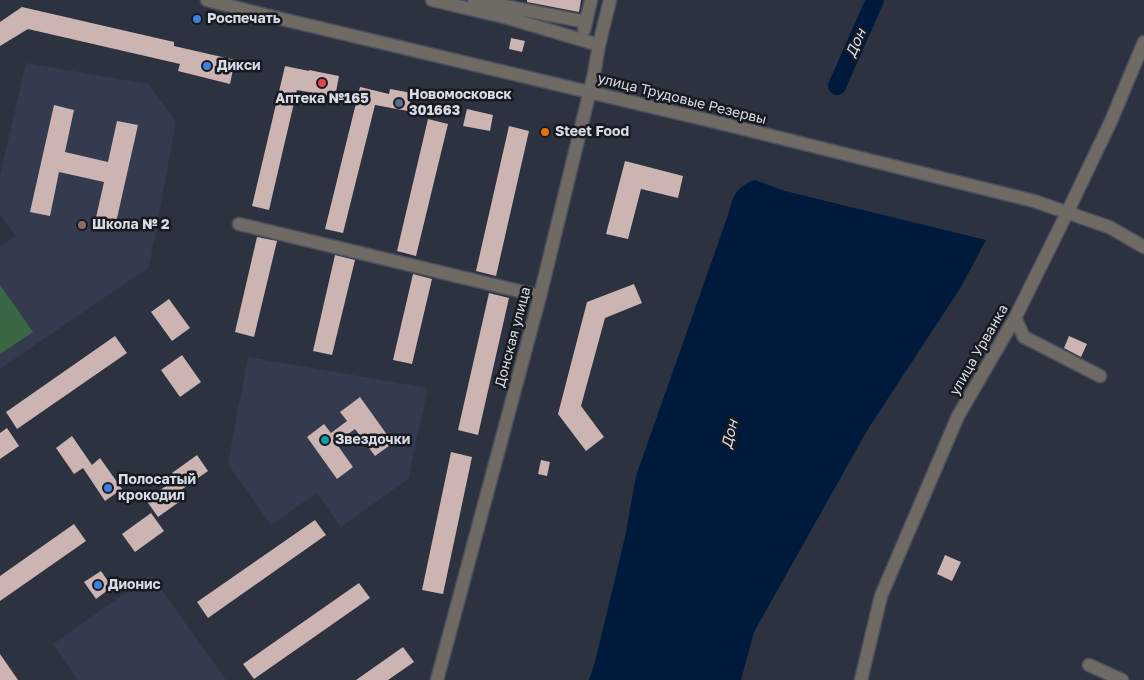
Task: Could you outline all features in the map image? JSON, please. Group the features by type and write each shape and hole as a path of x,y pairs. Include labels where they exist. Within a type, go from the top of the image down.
{"street":[{"name":"улица Трудовые Резервы","path":"207,0 728,125 1015,197 1109,227 1144,246"},
{"path":"432,0 508,18 599,45"},
{"path":"457,6 472,0 586,22"},
{"path":"581,39 591,0"},
{"name":"Донская улица","path":"437,680 540,296 590,92 610,0"},
{"name":"улица Урванка","path":"862,680 881,596 958,416 1015,318 1111,121 1144,42"},
{"path":"239,224 540,296"},
{"path":"1015,318 1024,337 1100,376"},
{"path":"1089,665 1122,680"}],"shaded area":[{"name":"Школа № 2","path":"26,63 148,84 176,122 149,267 0,369 0,247 16,236 0,214 0,176"},
{"path":"248,357 428,388 408,479 341,527 317,493 271,525 228,464"},
{"path":"151,575 226,680 78,680 53,644"}],"green space":[{"path":"0,285 33,332 0,354"}],"water":[{"path":"755,180 785,191 986,240 961,287 868,429 754,632 741,680 589,680 625,537 636,476 733,198 739,189"}],"building":[{"path":"527,0 581,0 579,12 527,2"},
{"path":"22,7 174,42 174,46 235,60 230,84 178,71 180,64 28,29 0,46 0,22"},
{"path":"511,38 525,41 522,52 509,49"},
{"path":"285,66 339,76 335,97 297,90 269,210 252,206"},
{"path":"360,87 389,94 390,89 412,93 408,111 375,105 343,233 325,229"},
{"path":"54,105 74,110 65,152 108,162 117,121 138,125 115,227 95,222 104,182 59,172 50,216 30,212"},
{"path":"467,109 493,115 490,131 463,126"},
{"path":"428,119 448,124 416,256 397,251"},
{"path":"509,126 529,131 496,276 476,271"},
{"path":"625,161 683,176 678,198 641,189 628,239 606,234"},
{"path":"257,237 277,241 254,337 235,332"},
{"path":"335,255 355,260 332,355 313,351"},
{"path":"413,274 432,279 412,364 393,360"},
{"path":"634,284 642,303 605,318 581,406 604,437 586,451 558,414 587,302"},
{"path":"489,293 509,298 478,435 458,430"},
{"path":"169,299 190,328 172,341 151,312"},
{"path":"115,336 127,353 17,429 6,412"},
{"path":"1069,336 1087,344 1081,357 1064,348"},
{"path":"182,355 201,382 180,397 161,370"},
{"name":"Звездочки","path":"360,397 393,443 375,456 355,429 336,443 353,467 337,479 307,437 324,424 331,433 347,421 340,412"},
{"path":"7,428 19,446 0,459 0,433"},
{"path":"72,436 92,465 100,458 122,489 105,501 83,468 74,474 56,448"},
{"path":"451,452 472,457 443,594 422,590"},
{"path":"197,455 208,471 181,490 186,497 158,517 146,500 176,479 172,473"},
{"path":"541,460 550,462 547,476 538,474"},
{"path":"151,513 164,531 135,552 122,534"},
{"path":"315,520 326,535 208,618 197,602"},
{"path":"74,524 86,541 0,601 0,576"},
{"path":"945,555 961,562 952,581 937,574"},
{"name":"Дионис","path":"101,571 112,587 96,599 84,582"},
{"path":"359,583 370,598 254,679 243,664"},
{"path":"403,647 414,662 388,680 356,680"},
{"path":"0,654 18,680 0,680"}],"waterway":[{"name":"Дон","path":"837,86 875,0"}],"place":[{"name":"Роспечать","path":"197,19"},
{"name":"Дикси","path":"207,66"},
{"name":"Аптека №165","path":"322,83"},
{"name":"Новомосковск 301663","path":"399,103"},
{"name":"Steet Food","path":"545,132"},
{"name":"Школа № 2","path":"82,225"},
{"name":"Звездочки","path":"325,440"},
{"name":"Полосатый крокодил","path":"108,488"},
{"name":"Дионис","path":"98,585"}]}
